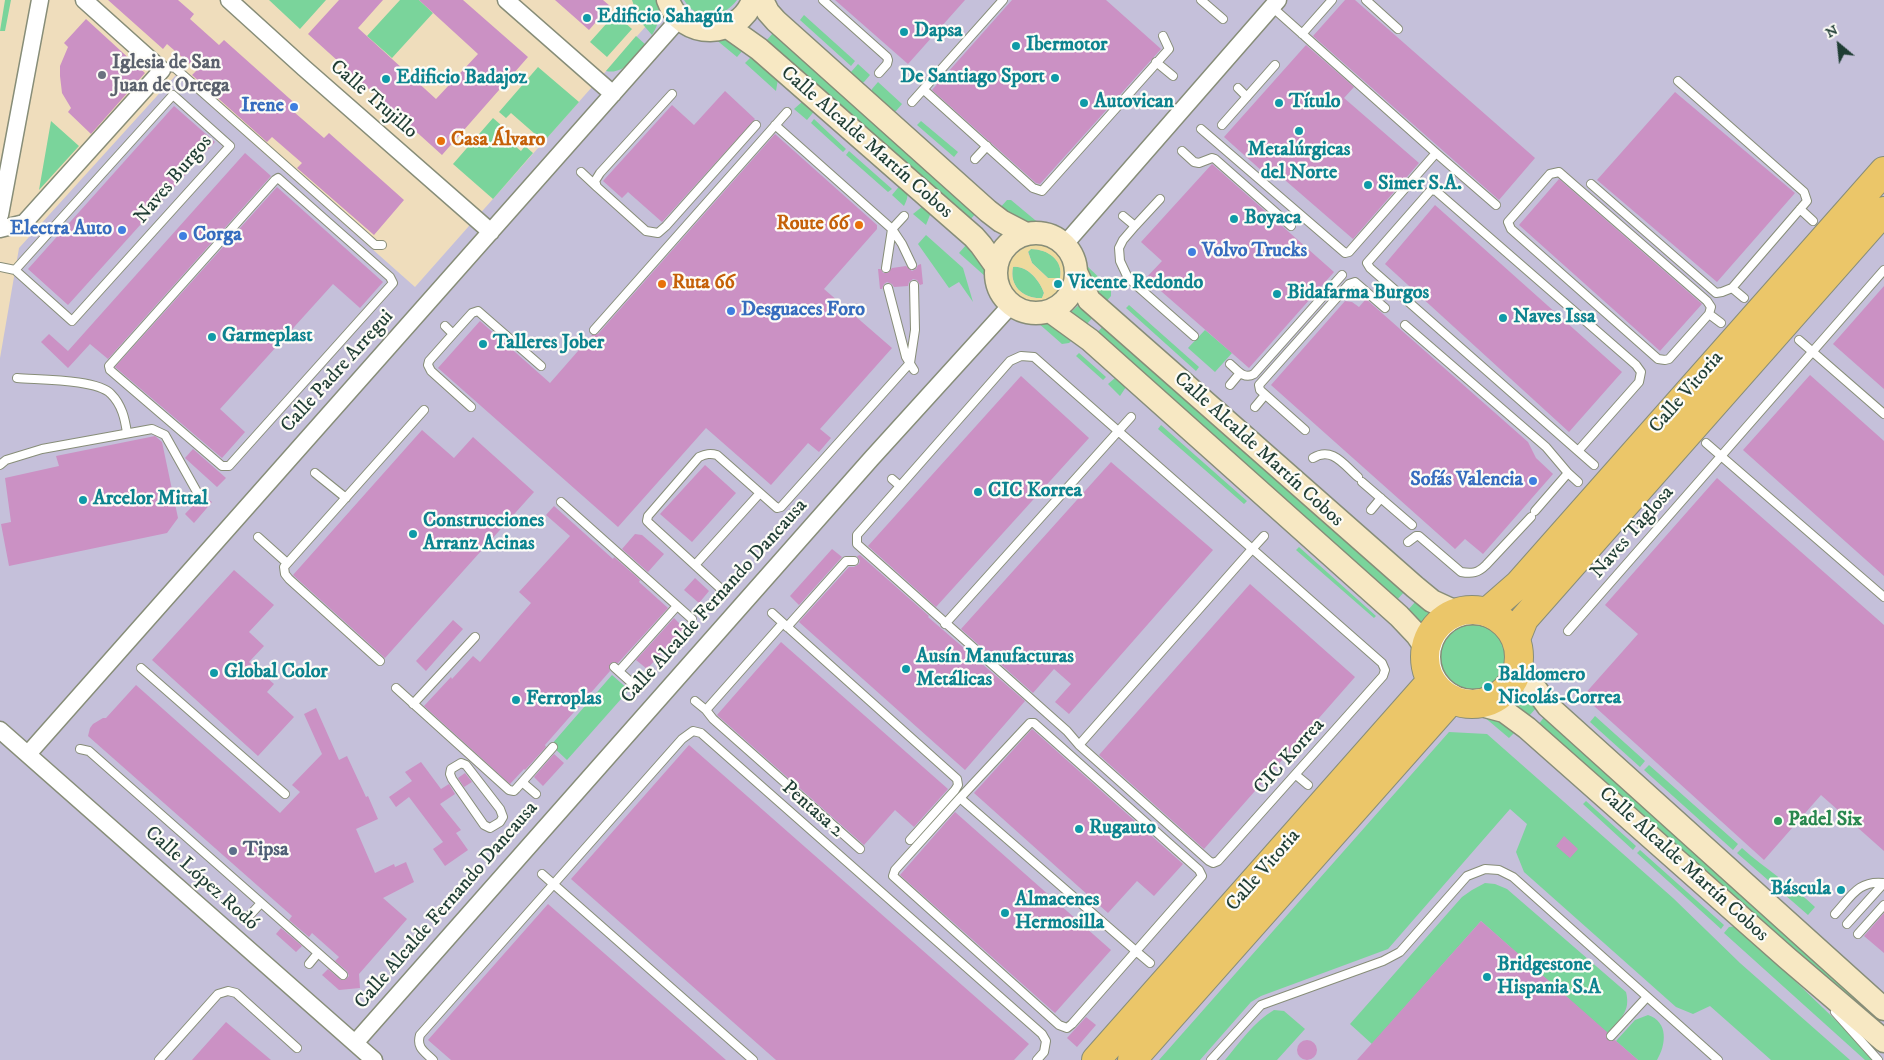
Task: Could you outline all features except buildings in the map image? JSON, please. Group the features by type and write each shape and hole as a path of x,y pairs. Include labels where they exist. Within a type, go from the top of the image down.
{"highway":[{"name":"Calle Vitoria","path":"1487,612 1519,584 1884,171"},
{"name":"Calle Vitoria","path":"1132,1060 1463,701 1494,698 1510,684 1524,618 1884,211"},
{"path":"1463,701 1440,691 1431,680 1427,670 1425,660 1430,648 1431,633 1442,620 1456,612 1475,610 1487,612 1504,622 1517,652"},
{"name":"Calle Vitoria","path":"1096,1060 1431,680"}],"main road":[{"path":"674,9 693,27 701,30 719,30 741,19 748,11 753,0"},
{"name":"Calle Alcalde Martín Cobos","path":"762,0 768,12 776,21 954,182 1001,221 1026,234"},
{"name":"Calle Alcalde Martín Cobos","path":"728,27 755,46 968,232 981,245 996,266"},
{"path":"1037,233 1048,235 1065,244 1071,254 1076,272 1070,295 1061,304 1050,311 1030,313 1011,305 1003,297 995,277 996,266 999,255 1015,238 1037,233"},
{"name":"Calle Alcalde Martín Cobos","path":"1076,272 1089,300 1423,595 1441,606 1456,612"},
{"name":"Calle Alcalde Martín Cobos","path":"1050,311 1090,340 1394,612 1430,648"},
{"name":"Calle Alcalde Martín Cobos","path":"1517,652 1538,695 1554,712 1884,1009"},
{"name":"Calle Alcalde Martín Cobos","path":"1463,701 1504,711 1528,728 1884,1041"}],"street":[{"path":"0,216 40,0"},
{"path":"0,229 24,223 162,70 84,0"},
{"name":"Calle Trujillo","path":"229,0 491,232"},
{"path":"506,0 613,94"},
{"path":"1065,244 1275,4"},
{"name":"Calle Padre Arregui","path":"28,754 613,94 674,9"},
{"name":"Calle Alcalde Fernando Dancausa","path":"355,1042 870,459 1011,305"},
{"path":"1473,617 1486,620 1502,630 1510,642 1512,655 1510,668 1504,681 1494,690 1473,696 1460,693 1447,686 1438,676 1430,648 1443,631 1454,622 1473,617"},
{"name":"Calle López Rodó","path":"0,730 374,1060"}],"lane":[{"path":"823,0 887,57 887,64 879,74"},
{"path":"912,102 1003,0"},
{"path":"1201,0 1223,19"},
{"path":"1302,34 1332,0"},
{"path":"1366,0 1398,28"},
{"path":"1275,4 1302,34 1496,205"},
{"path":"924,90 1033,188 1042,191 1168,49 1163,36"},
{"path":"1156,62 1173,76"},
{"path":"1222,125 1275,65"},
{"path":"162,70 176,68 375,245 382,245"},
{"path":"1591,184 1716,293 1732,288 1800,210 1807,201 1804,192 1678,81"},
{"path":"1238,88 1247,97"},
{"path":"597,187 595,182 600,173 672,94"},
{"name":"Naves Burgos","path":"173,95 230,146 72,320 15,270 173,95"},
{"path":"594,330 787,112"},
{"path":"581,172 646,231 658,233 756,125"},
{"path":"775,125 892,229 912,265"},
{"path":"1201,129 1345,253 1349,252 1436,153"},
{"path":"976,159 987,146"},
{"path":"1182,151 1194,162 1198,163 1212,158 1215,159 1291,226"},
{"path":"1559,172 1706,301 1711,307 1709,314 1669,358 1665,360 1658,358 1511,229 1508,222 1550,174 1559,172"},
{"path":"278,178 390,277 393,283 229,466 218,464 110,370 108,366 278,178"},
{"path":"1578,451 1639,382 1641,372 1636,365 1436,191 1431,190 1367,263 1378,275 1578,451 1594,465"},
{"path":"1160,199 1123,240 1119,248 1120,260 1128,278 1194,336"},
{"path":"1800,210 1813,221"},
{"path":"886,268 892,229 904,216"},
{"path":"1123,216 1135,226"},
{"path":"0,267 15,270"},
{"name":"Naves Taglosa","path":"1568,631 1884,270"},
{"path":"1230,364 1245,377 1254,374 1342,275"},
{"path":"1305,430 1265,395 1260,390 1259,385 1350,284 1355,282 1385,308"},
{"path":"720,588 647,520 648,516 699,458 705,454 717,455 777,508 784,505 912,366 915,330 914,285"},
{"path":"888,288 906,357 912,366"},
{"path":"1732,288 1744,298"},
{"path":"471,407 431,372 428,364 472,313 478,311 541,366"},
{"path":"1709,314 1721,323"},
{"path":"1405,325 1546,447 1578,482"},
{"path":"445,326 453,334"},
{"path":"1799,340 1884,414"},
{"name":"CIC Korrea","path":"1022,356 1034,357 1118,431 1382,663 1385,670 1383,676 1296,775 1218,861 1213,863 1079,745 1067,731 857,544 857,535 1010,361 1022,356"},
{"path":"1230,385 1240,373"},
{"path":"17,378 88,384 101,388 111,394 119,406 124,417 127,433"},
{"path":"1255,407 1265,395"},
{"path":"380,661 289,579 285,574 284,567 424,410"},
{"path":"945,624 1131,417"},
{"path":"0,465 6,460 42,449 152,428 165,435 197,492"},
{"path":"1706,443 1884,598"},
{"path":"1313,458 1326,453 1334,457 1412,525"},
{"path":"315,473 346,498"},
{"path":"1408,542 1416,536 1420,536 1461,572 1469,574 1479,571 1533,514 1568,473"},
{"path":"892,479 900,486"},
{"path":"695,564 760,494"},
{"path":"1371,510 1380,498"},
{"path":"561,502 692,619"},
{"path":"1079,745 1264,536"},
{"path":"258,537 287,563"},
{"path":"706,710 846,561 850,559 854,561"},
{"path":"634,684 617,669 677,606"},
{"path":"772,613 957,779 958,785 955,790 910,840"},
{"path":"413,704 475,637"},
{"path":"141,668 285,794"},
{"path":"396,688 506,788 514,791 554,748"},
{"path":"695,701 860,849"},
{"path":"1034,723 1199,870 1202,876 1137,952 1067,1028 1059,1025 893,876 895,870 1025,726 1034,723"},
{"name":"Pentasa 2","path":"434,1060 420,1048 418,1042 420,1035 682,739 693,731 701,733 1042,1034 1046,1041 1044,1052 1037,1060"},
{"path":"80,749 89,751 344,975"},
{"path":"461,763 466,765 500,809 503,814 504,824 490,828 484,825 452,779 450,769 461,763"},
{"path":"1296,775 1308,785"},
{"path":"522,782 536,794"},
{"path":"960,798 1150,963"},
{"path":"1211,1060 1261,1005 1382,961 1400,952 1467,876 1485,869 1499,870 1513,877 1718,1060"},
{"path":"542,874 754,1060"},
{"path":"1835,914 1860,887 1871,882 1884,883"},
{"path":"1847,924 1884,883"},
{"path":"251,914 261,903"},
{"path":"1858,934 1884,905"},
{"path":"309,964 318,953"},
{"path":"1815,981 1826,1003 1878,1060"},
{"path":"160,1060 218,994 228,991 236,993 297,1048"},
{"path":"1611,1036 1647,997"}],"shaded area":[{"path":"669,0 1884,0 1884,1060 0,1060 0,358 19,248 176,75 415,287"}],"green space":[{"path":"5,0 11,0 5,31 0,31"},
{"path":"269,0 326,0 300,29"},
{"path":"400,0 419,0 433,13 392,58 367,36"},
{"path":"632,0 658,0 659,18 652,35 639,20"},
{"path":"684,0 737,0 725,11 718,14 703,15 689,7"},
{"path":"615,14 632,29 607,57 590,42"},
{"path":"804,15 855,61 851,66 800,20"},
{"path":"774,32 977,212 969,221 765,42"},
{"path":"636,36 646,45 624,68 612,72 606,71"},
{"path":"714,38 726,38 744,49 737,57"},
{"path":"752,56 778,79 776,91 745,63"},
{"path":"858,64 870,75 864,82 858,85 850,77 851,72"},
{"path":"538,67 579,102 539,147 531,139 535,134 511,113 506,118 499,112"},
{"path":"878,82 902,104 896,111 889,113 870,96 872,89"},
{"path":"803,101 816,109 807,120 794,109"},
{"path":"493,118 501,125 496,130 521,151 525,146 533,153 493,199 453,164"},
{"path":"814,119 846,149 843,152 811,123"},
{"path":"51,121 79,146 39,190"},
{"path":"921,121 958,152 954,157 917,125"},
{"path":"849,151 892,189 888,192 846,155"},
{"path":"902,183 908,194 904,206 892,195"},
{"path":"1007,200 1011,200 1041,225 1024,222 999,209"},
{"path":"923,206 929,210 930,215 926,225 913,214"},
{"path":"926,235 963,268 973,302 959,282 949,288 918,244"},
{"path":"967,244 984,265 986,277 959,253"},
{"path":"1031,249 1049,253 1057,261 1060,266 1060,278 1048,278 1032,263 1028,251"},
{"path":"1086,265 1111,289 1111,296 1105,303 1092,286"},
{"path":"1013,267 1028,271 1036,279 1044,293 1042,298 1023,294 1019,290 1013,280"},
{"path":"1081,303 1094,316 1086,325 1070,313"},
{"path":"1129,305 1199,367 1196,371 1126,308"},
{"path":"1037,322 1049,324 1075,337 1069,343 1062,344"},
{"path":"1104,325 1405,591 1396,601 1096,334"},
{"path":"1205,330 1232,353 1215,372 1188,348"},
{"path":"1079,353 1106,377 1103,380 1076,356"},
{"path":"1120,377 1126,387 1120,396 1108,384 1115,378"},
{"path":"1161,425 1247,501 1244,504 1158,429"},
{"path":"1299,547 1376,616 1374,618 1296,550"},
{"path":"1416,601 1431,612 1421,624 1407,611"},
{"path":"1473,620 1493,626 1503,636 1509,656 1503,676 1493,686 1473,692 1453,686 1443,676 1437,656 1443,636 1453,626"},
{"path":"612,675 629,690 567,760 551,745"},
{"path":"1523,688 1537,707 1529,716 1509,703 1518,697"},
{"path":"1483,716 1491,716 1517,730 1509,738"},
{"path":"1545,716 1875,1011 1870,1016 1538,725"},
{"path":"1595,716 1645,761 1640,767 1590,722"},
{"path":"1449,732 1487,734 1673,898 1740,963 1850,1060 1771,1060 1710,1006 1693,1014 1676,1007 1524,872 1516,852 1527,824 1510,809 1388,949 1261,996 1251,1002 1200,1060 1159,1060"},
{"path":"1649,765 1738,844 1733,850 1644,770"},
{"path":"1586,801 1636,846 1633,850 1583,804"},
{"path":"1742,848 1815,907 1808,915 1737,853"},
{"path":"1640,850 1724,925 1721,929 1637,853"},
{"path":"1485,883 1495,884 1507,889 1626,992 1627,1005 1623,1015 1607,1033 1481,921 1372,1044 1350,1024 1462,897"},
{"path":"1738,926 1850,1034 1872,1060 1865,1060 1724,933 1729,927"},
{"path":"1274,1010 1284,1011 1305,1029 1277,1060 1225,1060 1254,1026"},
{"path":"1648,1015 1660,1023 1664,1034 1664,1041 1657,1060 1638,1060 1616,1041 1635,1020"}],"sand":[{"path":"1033,244 1049,247 1059,255 1065,265 1066,276 1063,288 1056,297 1045,303 1031,303 1022,299 1012,290 1007,280 1008,266 1011,260 1020,250","holes":["1031,249 1043,251 1053,257 1059,266 1060,278 1048,278 1032,263 1028,252","1013,267 1028,271 1036,279 1044,293 1042,298 1023,294 1019,290 1013,280"]}],"place":[{"name":"Edificio Sahagún","path":"587,18"},
{"name":"Dapsa","path":"904,32"},
{"name":"Ibermotor","path":"1016,46"},
{"name":"Iglesia de San Juan de Ortega","path":"102,75"},
{"name":"De Santiago Sport","path":"1055,78"},
{"name":"Edificio Badajoz","path":"386,79"},
{"name":"Autovican","path":"1084,103"},
{"name":"Título","path":"1279,103"},
{"name":"Irene","path":"294,107"},
{"name":"Metalúrgicas del Norte","path":"1299,131"},
{"name":"Casa Álvaro","path":"441,141"},
{"name":"Simer S.A.","path":"1368,185"},
{"name":"Boyaca","path":"1234,219"},
{"name":"Route 66","path":"859,225"},
{"name":"Electra Auto","path":"122,230"},
{"name":"Corga","path":"183,236"},
{"name":"Volvo Trucks","path":"1192,252"},
{"name":"Ruta 66","path":"662,284"},
{"name":"Vicente Redondo","path":"1058,284"},
{"name":"Bidafarma Burgos","path":"1277,294"},
{"name":"Desguaces Foro","path":"731,311"},
{"name":"Naves Issa","path":"1503,318"},
{"name":"Garmeplast","path":"212,337"},
{"name":"Talleres Jober","path":"483,344"},
{"name":"Sofás Valencia","path":"1533,481"},
{"name":"CIC Korrea","path":"978,492"},
{"name":"Arcelor Mittal","path":"83,500"},
{"name":"Construcciones Arranz Acinas","path":"413,534"},
{"name":"Ausín Manufacturas Metálicas","path":"906,669"},
{"name":"Global Color","path":"214,673"},
{"name":"Baldomero Nicolás-Correa","path":"1488,687"},
{"name":"Ferroplas","path":"516,700"},
{"name":"Padel Six","path":"1778,821"},
{"name":"Rugauto","path":"1079,829"},
{"name":"Tipsa","path":"233,851"},
{"name":"Báscula","path":"1841,890"},
{"name":"Almacenes Hermosilla","path":"1005,913"},
{"name":"Bridgestone Hispania S.A","path":"1487,977"}]}
